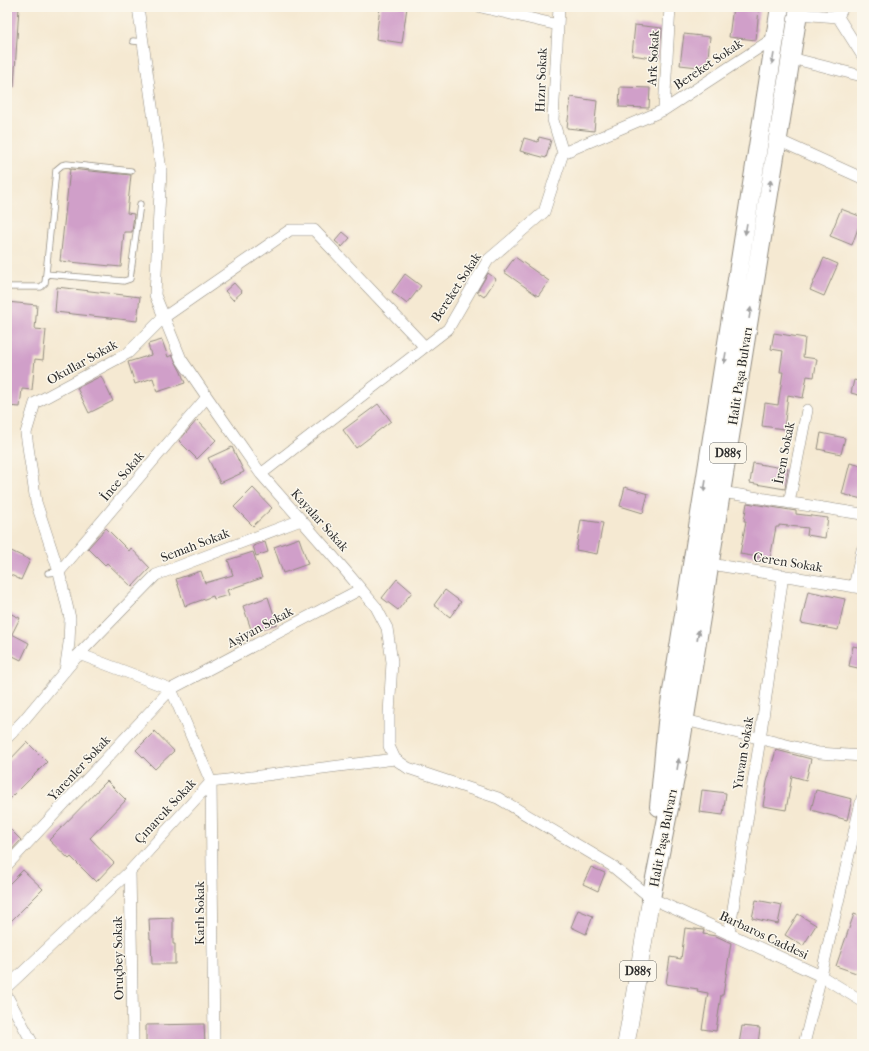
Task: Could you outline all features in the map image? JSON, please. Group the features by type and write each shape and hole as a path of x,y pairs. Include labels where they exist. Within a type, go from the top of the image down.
{"highway":[{"name":"Halit Paşa Bulvarı","path":"651,898 667,723 777,36 780,7"},
{"name":"Halit Paşa Bulvarı","path":"651,898 676,774 685,720 798,10"}],"main road":[{"name":"D885","path":"626,1044 651,898"}],"street":[{"path":"138,7 138,41 161,170 155,295 163,318"},
{"path":"481,7 558,25"},
{"name":"Hızır Sokak","path":"559,7 553,120 563,153"},
{"name":"Ark Sokak","path":"664,110 670,7"},
{"path":"798,10 840,12 862,55"},
{"name":"Bereket Sokak","path":"261,474 448,329 488,260 544,212 563,153 664,110 777,36"},
{"path":"791,58 862,76"},
{"path":"778,140 862,178"},
{"name":"Okullar Sokak","path":"65,672 69,643 70,618 53,573 36,502 26,433 35,403 83,373 128,353 163,318 290,230 314,230 425,347"},
{"name":"Kayalar Sokak","path":"163,318 180,359 261,474 376,607 387,628 392,662 389,746 395,759"},
{"name":"İnce Sokak","path":"53,573 207,397"},
{"name":"İrem Sokak","path":"789,503 807,410"},
{"path":"721,492 862,514"},
{"name":"Semah Sokak","path":"9,733 65,672 79,654 156,575 301,520"},
{"path":"858,588 862,550"},
{"name":"Ceren Sokak","path":"710,564 858,588"},
{"name":"Yuvam Sokak","path":"729,934 760,739 783,575"},
{"name":"Aşiyan Sokak","path":"171,689 361,589"},
{"path":"79,654 171,689 212,782"},
{"name":"Yarenler Sokak","path":"7,866 171,689"},
{"path":"685,720 819,753 862,756"},
{"name":"Barbaros Caddesi","path":"395,759 408,768 498,798 610,865 651,898 821,976 862,1001"},
{"name":"Çınarcık Sokak","path":"7,987 130,870 212,782 395,759"},
{"name":"Karlı Sokak","path":"212,782 214,1044"},
{"path":"804,1044 862,798"},
{"name":"Oruçbey Sokak","path":"130,870 133,1044"},
{"path":"7,996 33,1044"}],"lane":[{"path":"7,286 41,287 45,283 56,170 62,165 67,164 131,171"},
{"path":"46,274 124,281 130,279 140,204"}],"building":[{"path":"7,7 19,7 14,87 7,87"},
{"path":"380,7 407,7 402,43 376,39"},
{"path":"733,7 759,9 756,40 729,37"},
{"path":"635,25 662,28 658,59 632,55"},
{"path":"684,34 710,37 707,68 680,65"},
{"path":"620,87 650,88 649,108 619,107"},
{"path":"571,97 597,101 594,131 567,128"},
{"path":"539,137 551,140 546,158 520,151 524,138 538,142"},
{"path":"70,169 131,175 127,213 134,214 132,232 124,232 121,267 60,261"},
{"path":"841,209 862,217 852,245 830,236"},
{"path":"343,232 350,238 342,247 335,241"},
{"path":"515,257 549,281 538,296 504,272"},
{"path":"824,258 838,264 824,296 810,290"},
{"path":"488,273 496,279 484,297 477,292"},
{"path":"405,274 421,286 407,304 392,292"},
{"path":"234,283 242,292 233,300 225,291"},
{"path":"57,287 140,297 137,321 55,312"},
{"path":"7,302 37,305 35,329 46,330 43,360 35,359 32,390 22,389 20,407 7,406"},
{"path":"774,333 805,338 803,357 817,359 814,377 807,376 803,398 788,395 784,429 762,426 765,403 778,405 783,372 780,372 783,351 771,349"},
{"path":"162,340 168,357 172,355 185,383 157,392 153,378 135,384 128,362 151,355 148,344"},
{"path":"101,376 113,401 89,413 77,388"},
{"path":"854,380 862,382 862,396 851,393"},
{"path":"378,404 391,421 356,448 343,430"},
{"path":"197,420 216,440 197,459 179,441"},
{"path":"821,433 845,438 841,454 818,449"},
{"path":"232,447 244,472 220,483 208,458"},
{"path":"753,463 788,469 785,489 750,483"},
{"path":"850,463 862,466 862,499 842,494"},
{"path":"625,487 648,494 643,513 620,506"},
{"path":"253,488 272,508 253,526 234,507"},
{"path":"747,503 796,511 796,514 828,518 825,538 807,535 808,528 779,525 779,527 776,527 770,559 740,554 746,521 744,521"},
{"path":"581,520 603,523 597,554 576,550"},
{"path":"106,528 129,551 131,548 150,568 132,587 107,563 105,565 88,548"},
{"path":"299,538 308,564 283,573 274,547"},
{"path":"265,542 268,552 256,556 253,546"},
{"path":"7,549 30,560 21,580 7,573"},
{"path":"253,552 262,578 227,590 229,595 214,599 213,596 185,606 176,579 201,571 205,583 233,575 228,560"},
{"path":"397,579 412,592 398,610 382,598"},
{"path":"445,590 461,602 450,617 434,605"},
{"path":"808,591 845,599 838,630 801,623"},
{"path":"268,597 277,624 252,632 243,606"},
{"path":"7,612 20,618 12,634 29,643 21,660 7,653"},
{"path":"853,646 862,648 862,669 849,666"},
{"path":"155,731 174,751 155,769 136,750"},
{"path":"27,742 47,762 7,802 7,763"},
{"path":"776,750 811,759 806,780 792,776 786,810 763,806 767,782"},
{"path":"107,781 126,800 90,838 114,863 96,882 71,857 69,859 49,840"},
{"path":"702,790 726,793 723,815 699,812"},
{"path":"816,790 852,799 847,820 811,810"},
{"path":"7,826 21,840 7,855"},
{"path":"591,867 605,873 598,891 583,884"},
{"path":"23,870 43,889 7,925 7,886"},
{"path":"756,900 782,905 778,924 752,918"},
{"path":"578,910 593,916 586,934 571,927"},
{"path":"798,914 816,925 803,946 785,935"},
{"path":"854,914 862,917 862,975 836,966"},
{"path":"173,918 175,964 152,964 149,919"},
{"path":"685,928 704,930 703,934 716,936 731,943 716,1031 702,1029 708,993 697,991 698,989 666,984 670,957 681,959"},
{"path":"204,1024 205,1044 146,1044 146,1025"},
{"path":"742,1026 760,1028 758,1044 739,1044"}]}
